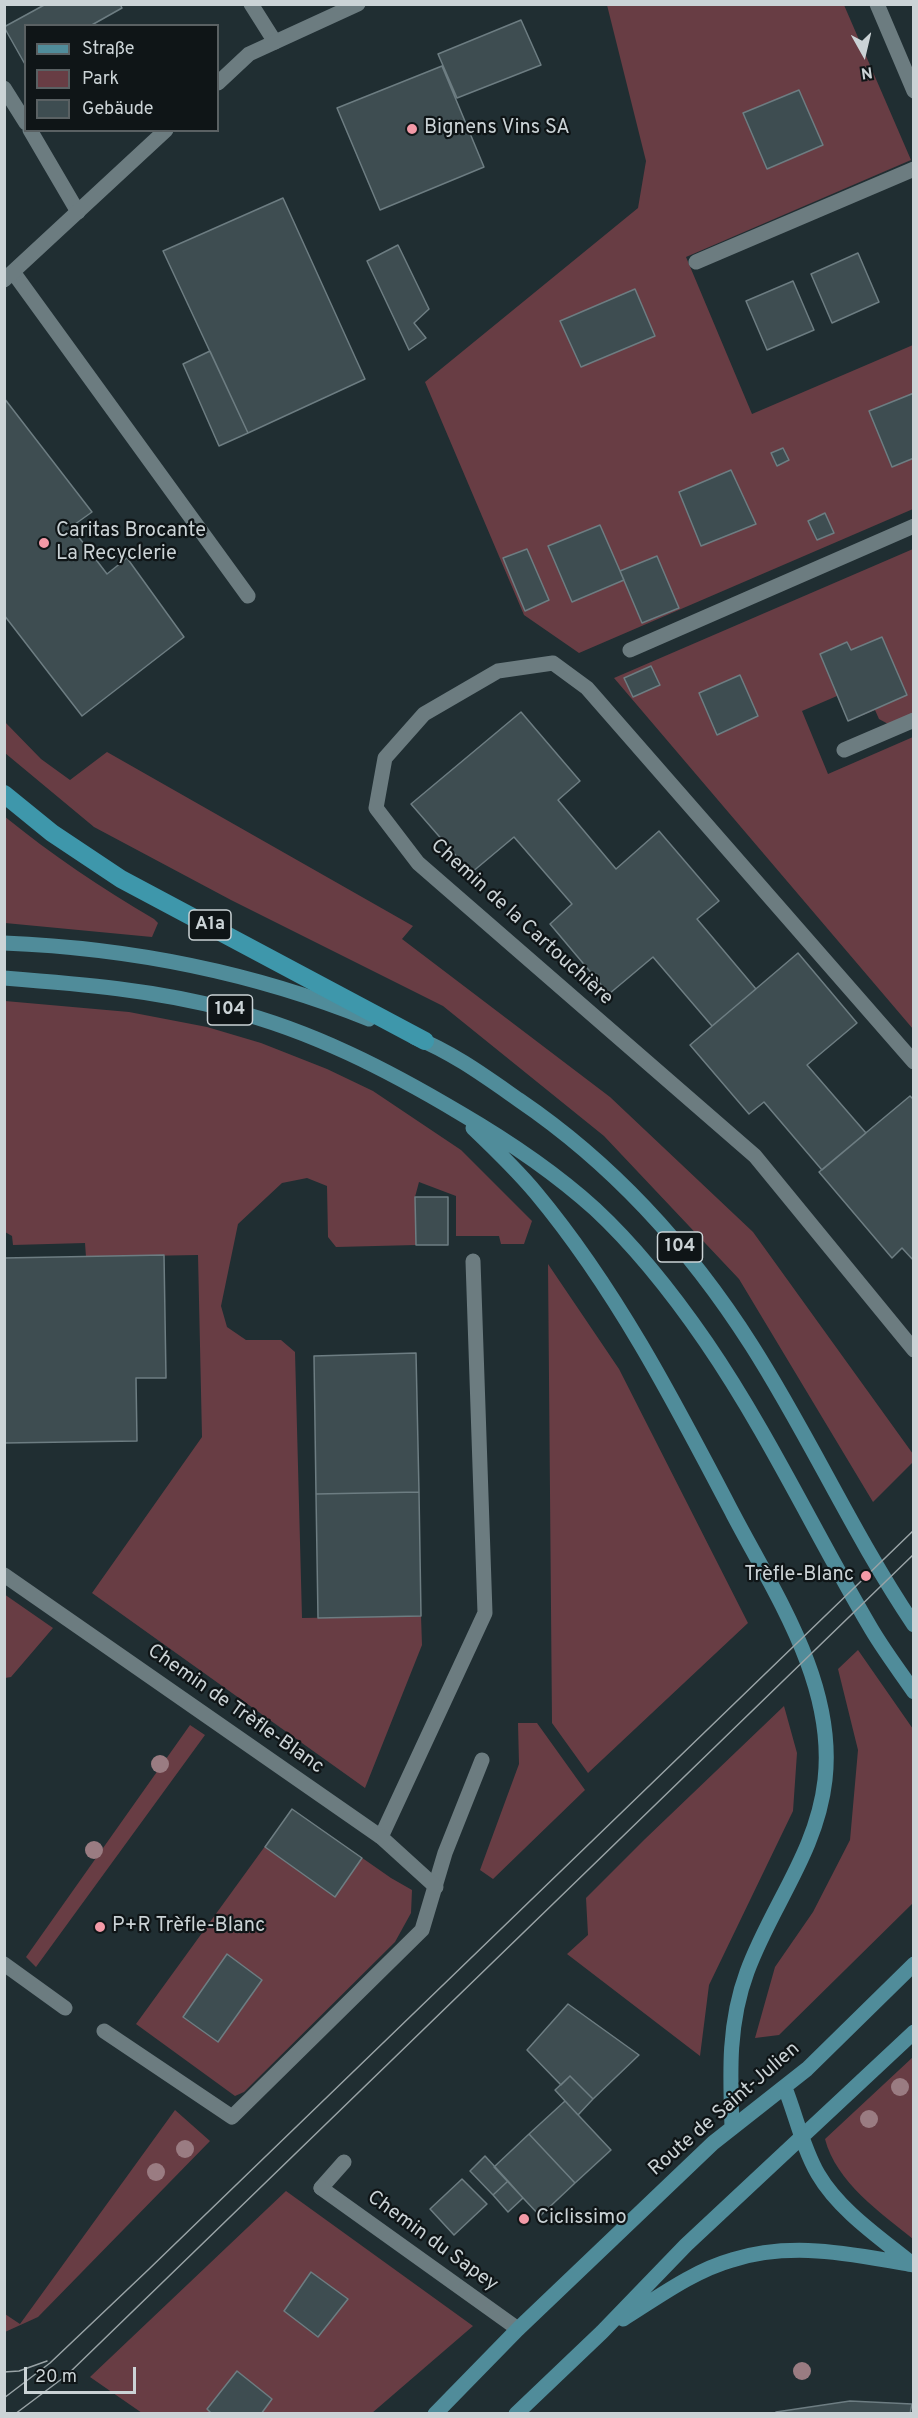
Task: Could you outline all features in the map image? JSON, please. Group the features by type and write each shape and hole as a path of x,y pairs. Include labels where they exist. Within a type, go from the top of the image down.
{"highway":[{"name":"A1a","path":"4,794 52,833 121,879 425,1041"}],"main road":[{"name":"104","path":"4,943 98,949 193,965 233,974 332,1004 425,1041 486,1077 562,1132 629,1192 688,1257 753,1347 914,1625"},
{"name":"104","path":"4,978 130,989 231,1010 304,1034 402,1078 492,1132 565,1183 597,1210 645,1260 695,1327 733,1384 871,1628 914,1692"},
{"path":"438,1100 471,1126 535,1192 581,1253 615,1305 646,1354 793,1629 814,1684 826,1747 826,1778 821,1808 796,1874 760,1941 738,1998 729,2057 732,2127"},
{"name":"Route de Saint-Julien","path":"435,2414 518,2329 732,2127 785,2088 914,1964"},
{"path":"516,2414 602,2332 686,2244 914,2032"},
{"path":"785,2088 817,2172 828,2188 866,2227 913,2265"},
{"path":"602,2332 684,2282 731,2260 794,2250 848,2252 913,2265"}],"street":[{"path":"251,4 275,42"},
{"path":"219,82 249,54 275,42 330,10 358,4"},
{"path":"877,4 914,91"},
{"path":"4,88 24,120"},
{"path":"31,132 78,212"},
{"path":"164,132 9,276 248,596"},
{"path":"696,262 914,169"},
{"path":"630,650 914,526"},
{"name":"Chemin de la Cartouchière","path":"914,1062 587,688 553,663 498,671 424,714 385,758 376,808 418,862 755,1156 914,1350"},
{"path":"844,750 914,720"},
{"path":"381,1838 485,1613 474,1262"},
{"name":"Chemin de Trèfle-Blanc","path":"4,1575 381,1838 436,1887"},
{"path":"104,2031 232,2117 422,1930 445,1853 482,1760"},
{"path":"4,1964 65,2008"},
{"name":"Chemin du Sapey","path":"344,2162 321,2188 518,2329"}],"green space":[{"path":"607,5 844,5 911,160 686,257 752,414 913,345 913,509 579,653 524,615 425,382 638,208 646,161"},
{"path":"913,549 913,714 890,725 879,719 875,710 848,721 837,696 802,711 828,774 913,737 913,1029 614,678"},
{"path":"4,721 41,759 70,780 107,752 413,926 402,939 610,1097 753,1232 913,1454 913,1462 873,1502 739,1279 604,1136 443,1006 231,900 94,827 5,753"},
{"path":"4,816 77,870 154,919 158,923 152,937 5,923"},
{"path":"5,1001 129,1012 207,1027 261,1043 327,1069 373,1091 461,1150 532,1221 524,1244 501,1244 499,1236 456,1236 456,1196 419,1182 415,1197 416,1245 336,1247 328,1237 327,1186 307,1178 282,1183 238,1224 221,1306 227,1327 246,1340 281,1340 295,1352 302,1618 421,1616 422,1645 365,1788 92,1593 202,1437 198,1255 86,1257 85,1243 13,1245 12,1236 5,1232"},
{"path":"548,1264 619,1369 748,1623 588,1773 552,1723"},
{"path":"4,1594 53,1628 11,1677 5,1678"},
{"path":"858,1650 913,1729 913,1903 779,2035 755,2038 775,1967 813,1912 850,1840 858,1750 838,1669"},
{"path":"784,1706 797,1753 793,1811 709,1985 700,2056 567,1954 588,1935 586,1898"},
{"path":"518,1723 537,1723 585,1790 493,1879 480,1870 519,1764"},
{"path":"190,1725 205,1735 36,1967 26,1957"},
{"path":"292,1809 391,1878 412,1890 411,1913 395,1942 244,2092 235,2096 136,2024"},
{"path":"913,2057 913,2239 849,2183 831,2155 825,2139"},
{"path":"175,2110 210,2141 38,2317 5,2332 5,2314 20,2324"},
{"path":"286,2191 473,2326 372,2413 142,2413 90,2377"}],"building":[{"path":"46,4 120,4 122,8 94,24 24,24 24,62 4,27"},
{"path":"521,20 541,65 457,98 438,54"},
{"path":"442,66 484,167 380,210 337,108"},
{"path":"799,90 823,145 767,169 743,113"},
{"path":"283,198 365,379 248,433 163,251"},
{"path":"398,245 429,309 414,323 426,338 409,350 367,261"},
{"path":"858,253 879,302 832,323 811,274"},
{"path":"793,281 814,330 767,350 746,301"},
{"path":"635,289 655,336 581,367 560,321"},
{"path":"210,351 248,433 219,446 183,364"},
{"path":"914,393 914,458 892,467 869,411"},
{"name":"Caritas Brocante La Recyclerie","path":"4,398 92,512 71,527 107,574 127,558 184,637 82,716 4,615"},
{"path":"783,448 789,460 777,466 771,453"},
{"path":"731,470 756,524 701,546 679,492"},
{"path":"825,513 834,533 817,540 808,521"},
{"path":"600,525 624,580 572,602 548,546"},
{"path":"527,549 549,600 525,611 503,558"},
{"path":"657,556 679,608 642,623 620,571"},
{"path":"882,637 907,695 848,721 820,654 847,642 851,650"},
{"path":"651,666 660,685 633,697 624,678"},
{"path":"740,675 758,716 717,735 699,693"},
{"path":"521,712 580,781 558,800 616,869 659,831 719,901 697,919 756,989 712,1026 653,957 609,994 550,924 572,904 514,837 471,873 411,804"},
{"path":"798,953 857,1023 807,1065 866,1133 822,1170 764,1102 749,1114 690,1045"},
{"path":"910,1096 914,1100 914,1261 902,1248 892,1258 819,1172"},
{"path":"415,1197 448,1197 448,1245 416,1245"},
{"path":"164,1255 166,1378 136,1378 137,1441 4,1443 4,1258"},
{"path":"416,1353 419,1492 316,1494 314,1356"},
{"path":"419,1492 421,1616 318,1618 316,1494"},
{"path":"292,1809 362,1858 335,1897 265,1847"},
{"path":"227,1954 262,1980 218,2042 183,2017"},
{"path":"568,2004 639,2055 593,2099 570,2076 561,2085 527,2050"},
{"path":"570,2076 593,2099 578,2115 555,2090"},
{"path":"565,2101 611,2150 575,2183 529,2134"},
{"path":"529,2134 575,2183 540,2216 494,2167"},
{"path":"485,2156 508,2181 493,2195 470,2171"},
{"path":"462,2179 487,2204 454,2235 430,2209"},
{"path":"508,2181 523,2198 508,2212 493,2195"},
{"path":"311,2272 348,2299 318,2337 284,2311"},
{"path":"237,2371 272,2399 261,2414 212,2414 207,2409"},
{"path":"850,2401 912,2404 910,2414 777,2414 776,2412"}],"tram line":[{"path":"4,2398 50,2363 148,2270 914,1530"},
{"path":"15,2414 67,2375 914,1554"},
{"path":"4,2372 19,2371 47,2361"}],"place":[{"name":"Bignens Vins SA","path":"412,129"},
{"name":"Caritas Brocante La Recyclerie","path":"44,543"},
{"name":"Trèfle-Blanc","path":"866,1576"},
{"name":"P+R Trèfle-Blanc","path":"100,1927"},
{"name":"Ciclissimo","path":"524,2219"}]}
